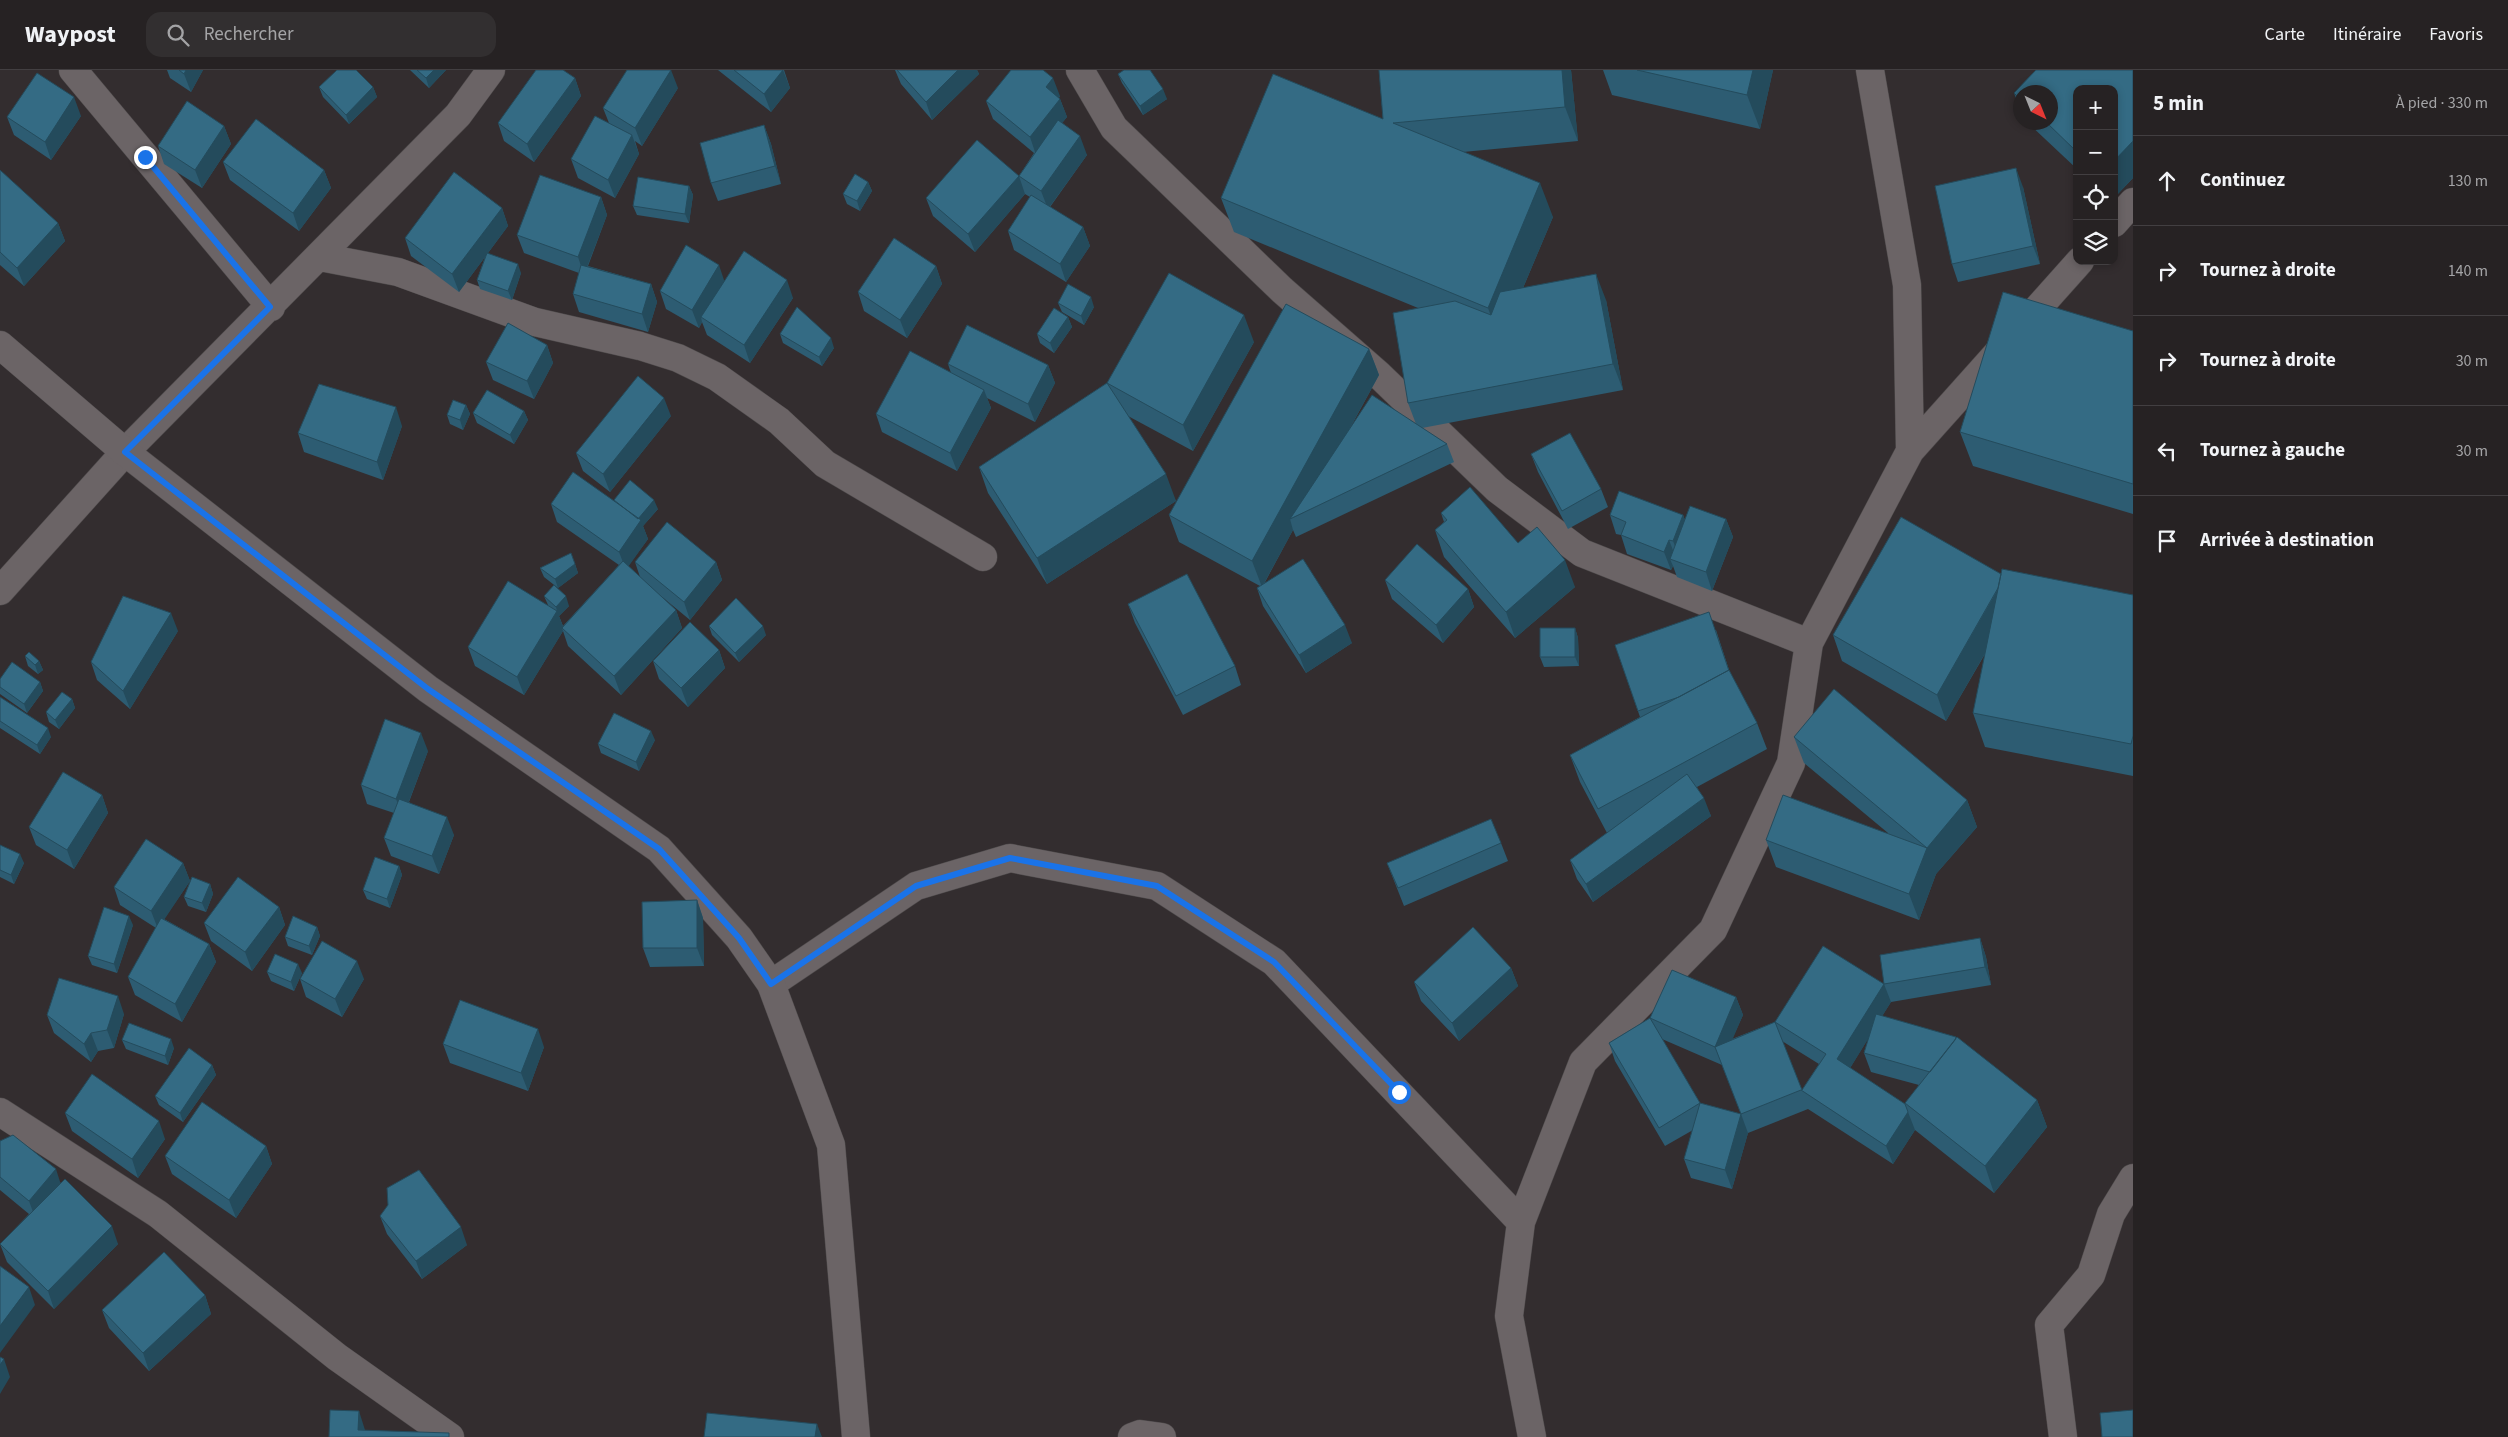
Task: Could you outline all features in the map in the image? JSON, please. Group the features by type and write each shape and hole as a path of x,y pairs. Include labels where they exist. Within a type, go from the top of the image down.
{"street":[{"path":"73,70 270,307"},
{"path":"0,591 125,452 320,257 458,115 492,70"},
{"path":"1080,70 1114,128 1282,290 1379,375 1497,489 1582,553 1809,643"},
{"path":"1870,70 1908,285 1910,451"},
{"path":"2117,220 2133,202"},
{"path":"320,257 398,272 535,322 640,346 678,358 717,377 779,421 824,464 983,557"},
{"path":"1532,1437 1509,1316 1521,1222 1583,1062 1713,930 1791,763 1809,643 1910,451 2076,265"},
{"path":"0,345 125,452 428,689 659,849 739,938 771,984 831,1145 856,1437"},
{"path":"771,984 916,886 1010,858 1157,886 1274,962 1521,1222"},
{"path":"0,1112 158,1214 337,1357 450,1437"},
{"path":"2063,1437 2048,1325 2091,1275 2111,1214 2133,1178"},
{"path":"1132,1437 1140,1434 1162,1437"}],"building":[{"path":"337,70 356,70 373,87 346,115 319,87"},
{"path":"417,70 434,70 426,78"},
{"path":"536,70 563,70 575,78 527,144 498,123"},
{"path":"627,70 671,70 635,128 603,108"},
{"path":"734,70 783,70 764,94"},
{"path":"897,70 958,70 926,102"},
{"path":"1011,70 1043,70 1053,78 1046,87 1060,99 1030,137 986,101"},
{"path":"1124,70 1150,70 1163,89 1140,106 1118,74"},
{"path":"1379,70 1562,70 1565,107 1393,123 1540,183 1488,308 1221,198 1273,74 1383,119"},
{"path":"1637,70 1753,70 1747,95"},
{"path":"2036,70 2133,70 2133,141 2118,157 2118,85 2073,85 2073,148 2054,130 2058,130 2058,85 2022,85"},
{"path":"37,73 74,97 45,142 7,117"},
{"path":"187,101 224,126 195,170 158,146"},
{"path":"595,116 632,135 608,180 571,159"},
{"path":"256,119 324,170 293,213 223,162"},
{"path":"1058,120 1080,136 1041,191 1019,176"},
{"path":"764,125 775,166 711,183 700,143"},
{"path":"977,140 1019,176 968,234 926,198"},
{"path":"2016,168 2033,246 1952,264 1935,186"},
{"path":"0,170 58,223 17,268 0,252"},
{"path":"454,172 502,208 452,274 405,238"},
{"path":"855,174 868,182 857,201 843,194"},
{"path":"540,175 601,197 578,257 517,235"},
{"path":"638,177 689,186 685,214 633,206"},
{"path":"1031,195 1083,227 1060,264 1008,231"},
{"path":"894,238 936,266 900,320 858,292"},
{"path":"686,245 719,265 692,310 660,291"},
{"path":"744,251 787,280 744,345 701,317"},
{"path":"487,253 518,264 508,291 477,280"},
{"path":"581,265 651,284 642,314 573,294"},
{"path":"1169,273 1244,315 1183,425 1107,383"},
{"path":"1596,274 1613,364 1408,403 1393,313 1455,301 1491,315 1500,292"},
{"path":"1068,284 1091,297 1081,316 1058,303"},
{"path":"2003,292 2133,331 2133,484 1960,432"},
{"path":"1286,304 1369,349 1252,561 1169,515"},
{"path":"797,307 831,338 819,357 780,334"},
{"path":"1054,308 1068,317 1050,343 1037,334"},
{"path":"508,323 547,345 527,381 486,362"},
{"path":"967,325 1048,365 1028,404 948,364"},
{"path":"910,351 984,390 950,453 876,414"},
{"path":"638,376 664,398 603,474 576,453"},
{"path":"1107,383 1166,474 1037,558 979,467"},
{"path":"319,384 396,407 377,462 298,433"},
{"path":"487,390 524,411 510,435 473,413"},
{"path":"1372,395 1447,444 1290,519"},
{"path":"453,400 466,405 460,420 447,415"},
{"path":"1570,433 1601,489 1562,511 1531,454"},
{"path":"573,472 641,520 619,552 551,504"},
{"path":"630,480 654,500 638,519 614,500"},
{"path":"1470,487 1518,543 1537,527 1565,560 1506,612 1435,530 1447,520 1441,513"},
{"path":"1619,491 1683,515 1673,541 1669,540 1664,552 1621,535 1626,522 1610,515"},
{"path":"1690,506 1726,519 1706,572 1670,559"},
{"path":"1901,517 2001,574 1998,588 1937,695 1833,635"},
{"path":"667,522 716,562 684,602 635,562"},
{"path":"1417,544 1468,589 1436,625 1385,580"},
{"path":"571,553 575,564 555,579 540,568"},
{"path":"1303,559 1345,625 1299,655 1257,588"},
{"path":"623,561 676,610 614,676 562,628"},
{"path":"2002,569 2133,595 2133,736 2131,744 1973,713"},
{"path":"1187,574 1235,666 1176,696 1128,604"},
{"path":"508,581 557,611 517,677 468,647"},
{"path":"554,585 566,596 556,607 544,596"},
{"path":"123,596 171,613 123,691 91,662"},
{"path":"736,598 763,626 735,653 709,626"},
{"path":"1709,612 1729,670 1679,697 1638,711 1615,645"},
{"path":"690,622 719,650 681,688 653,661"},
{"path":"1540,628 1575,628 1575,657 1540,657"},
{"path":"29,652 39,661 35,665 25,656"},
{"path":"12,662 40,682 24,704 0,687 0,679"},
{"path":"1729,670 1757,723 1598,809 1570,755"},
{"path":"1834,689 1967,800 1927,848 1794,737"},
{"path":"62,692 72,699 55,720 46,712"},
{"path":"0,697 48,728 37,745 0,721"},
{"path":"614,713 651,731 636,762 598,744"},
{"path":"385,719 421,733 396,799 361,785"},
{"path":"63,772 102,795 67,850 29,827"},
{"path":"1687,774 1704,798 1586,884 1570,860"},
{"path":"1783,795 1927,848 1909,894 1766,840"},
{"path":"399,799 447,817 432,856 384,838"},
{"path":"1491,819 1501,843 1398,888 1387,863"},
{"path":"146,839 183,863 151,911 114,887"},
{"path":"0,845 20,854 11,875 0,870"},
{"path":"375,857 399,866 387,899 363,890"},
{"path":"192,877 210,884 202,903 184,897"},
{"path":"238,877 279,907 245,952 204,923"},
{"path":"697,900 697,948 643,948 642,902"},
{"path":"104,907 129,916 114,964 88,956"},
{"path":"293,916 317,927 309,946 285,937"},
{"path":"161,918 209,944 175,1004 128,977"},
{"path":"1473,927 1511,968 1452,1023 1414,982"},
{"path":"1980,938 1985,967 1884,984 1880,955"},
{"path":"322,941 357,961 335,999 300,979"},
{"path":"1823,946 1884,984 1837,1059 1905,1104 1908,1112 1886,1146 1801,1090 1741,1114 1715,1047 1775,1022","holes":["1775,1022 1826,1054 1802,1090"]},
{"path":"275,954 298,964 291,982 267,972"},
{"path":"1672,970 1736,997 1715,1047 1650,1018"},
{"path":"59,978 118,996 107,1030 91,1033 84,1044 47,1015"},
{"path":"460,1000 538,1029 521,1073 443,1044"},
{"path":"1876,1014 1956,1037 1930,1072 1864,1053"},
{"path":"1650,1018 1700,1103 1659,1128 1609,1043"},
{"path":"129,1023 171,1039 165,1056 122,1040"},
{"path":"1957,1037 2037,1100 1985,1166 1905,1103"},
{"path":"189,1048 212,1065 180,1113 155,1096"},
{"path":"92,1074 159,1121 132,1159 65,1113"},
{"path":"202,1102 266,1146 229,1200 165,1156"},
{"path":"1700,1103 1741,1114 1725,1170 1684,1159"},
{"path":"13,1135 56,1169 29,1201 0,1177 0,1141"},
{"path":"419,1170 461,1227 416,1261 380,1216 388,1205 387,1188"},
{"path":"65,1179 112,1226 48,1291 0,1244"},
{"path":"164,1252 205,1295 143,1353 102,1310"},
{"path":"0,1266 29,1287 0,1326"},
{"path":"0,1357 4,1359 0,1365"},
{"path":"330,1410 359,1411 358,1430 449,1433 449,1437 329,1437"},
{"path":"2133,1410 2133,1437 2102,1437 2100,1413"},
{"path":"707,1413 817,1424 815,1437 704,1437"}],"route":[{"path":"145,157 270,307 125,452 428,689 659,849 739,938 771,984 916,886 1010,858 1157,886 1274,962 1399,1092"}]}
